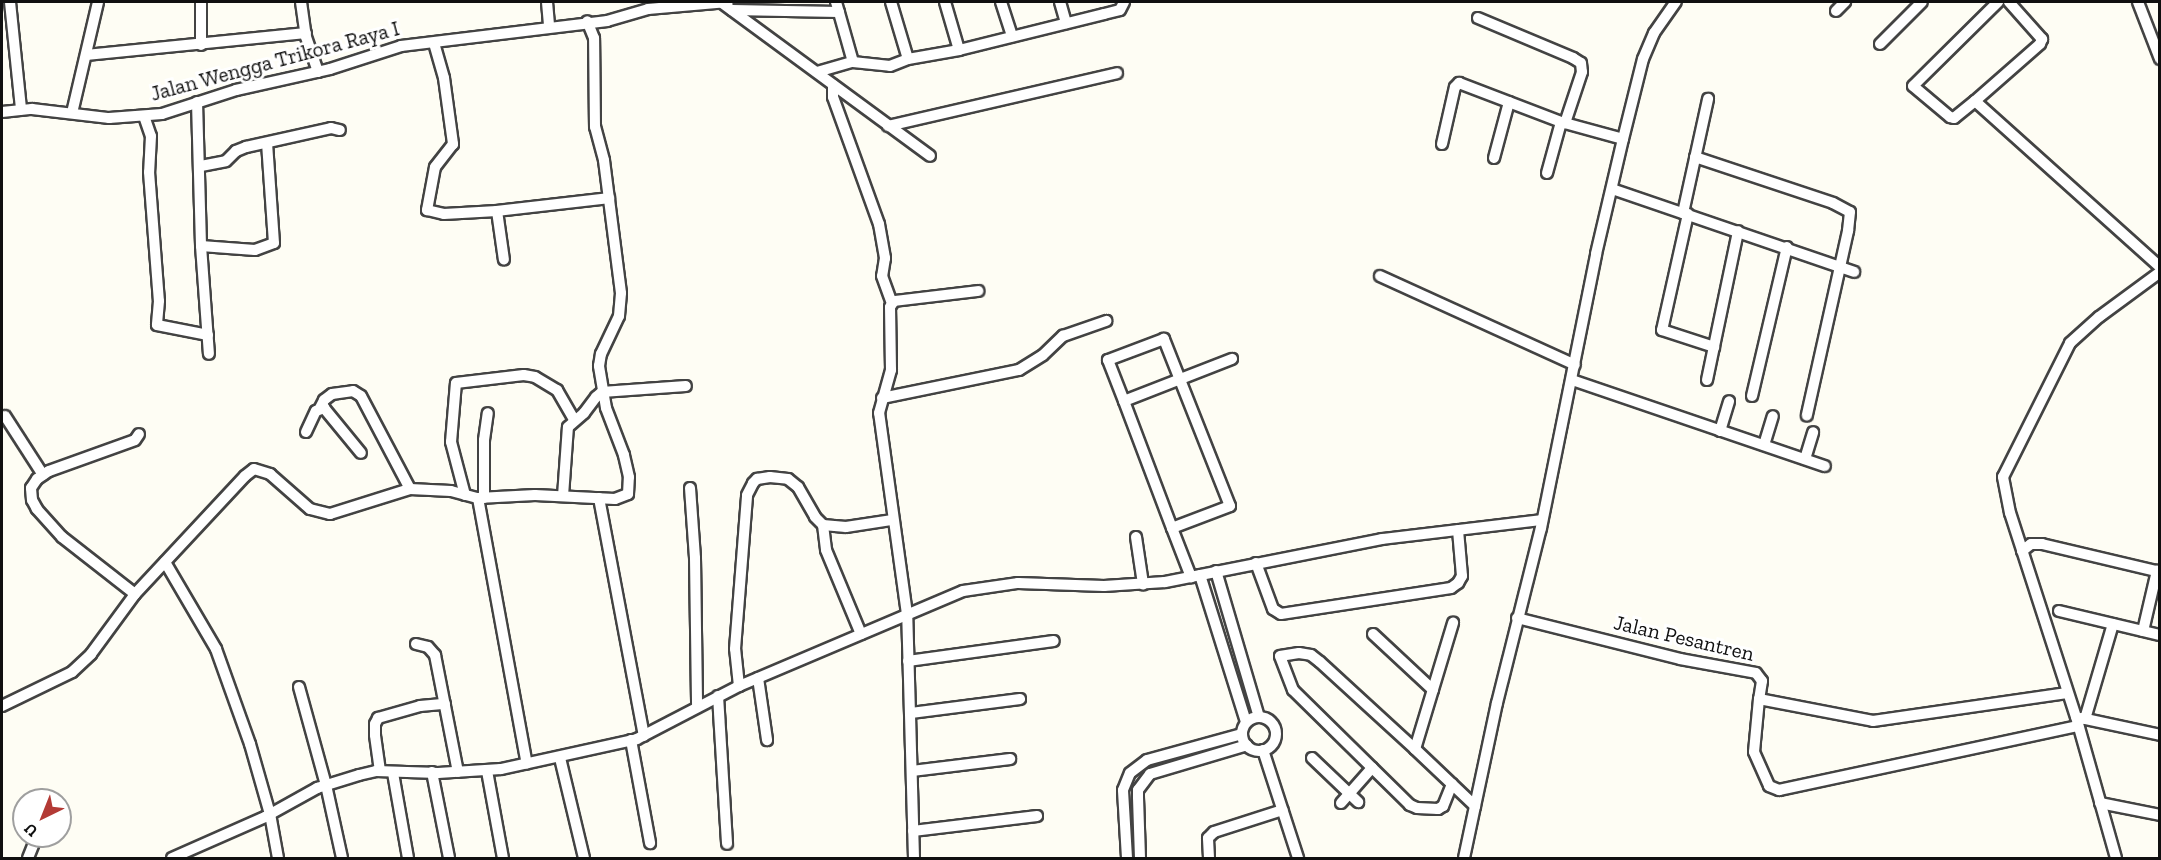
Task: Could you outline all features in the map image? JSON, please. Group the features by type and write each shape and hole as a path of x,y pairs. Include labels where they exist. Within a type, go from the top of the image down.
{"street":[{"path":"9,2 21,110"},
{"path":"72,113 98,2"},
{"path":"201,2 201,45"},
{"path":"301,2 306,33 318,72"},
{"path":"547,2 549,27"},
{"path":"891,2 908,59"},
{"path":"945,2 959,50"},
{"path":"1001,2 1012,36"},
{"path":"1060,2 1066,23"},
{"path":"817,72 853,62 890,66 908,59 959,50 1120,10 1124,2"},
{"path":"1464,858 1517,618 1542,520 1623,139 1643,59 1654,33 1676,2"},
{"path":"1836,11 1845,2"},
{"path":"1880,44 1922,2"},
{"path":"1998,2 1913,86 1950,117 1954,118 1976,101 2040,44 2042,39 2009,2"},
{"path":"2138,2 2160,59"},
{"path":"728,5 930,156"},
{"name":"Jalan Wengga Trikora Raya I","path":"2,112 21,110 109,118 144,116 172,112 236,90 318,72 385,50 587,21 607,21 659,8 728,5 837,7"},
{"path":"837,7 853,62"},
{"path":"1478,18 1581,63 1582,72 1547,173"},
{"path":"2,706 72,672 91,654 135,594 254,469 270,474 310,509 330,514 410,489 451,491 481,498 625,497 630,490 624,455 608,416 602,392 600,359 619,316 621,293 604,160 595,127 594,38 587,21"},
{"path":"86,55 306,33"},
{"path":"434,43 444,78 453,144 435,167 427,210 444,214 497,211 609,198"},
{"path":"888,126 1118,73"},
{"path":"1442,144 1455,87 1459,83 1563,122 1623,139"},
{"path":"833,85 833,97 840,119 879,224 885,258 882,276 892,303 891,370 879,413 892,520 907,614 914,858"},
{"path":"1708,99 1662,330 1714,347"},
{"path":"1976,101 2160,267"},
{"path":"197,102 201,166 201,246 209,354"},
{"path":"1494,158 1509,102"},
{"path":"144,116 152,141 149,172 159,301 157,325 208,335"},
{"path":"201,166 226,161 240,148 331,128 340,130"},
{"path":"201,246 255,250 274,243 267,142"},
{"path":"1695,157 1845,208 1851,216 1807,415"},
{"path":"1612,189 1787,247 1854,272"},
{"path":"497,211 504,260"},
{"path":"1707,380 1738,231"},
{"path":"1752,396 1787,247"},
{"path":"2116,858 2080,721 2067,693 2003,483 2011,457 2070,343 2099,317 2160,272"},
{"path":"1380,276 1575,365"},
{"path":"892,303 978,291"},
{"path":"882,398 1019,370 1043,355 1063,336 1106,321"},
{"path":"1172,528 1230,506 1164,339 1108,360 1172,528 1195,576 1227,660 1246,722 1242,734 1247,745 1252,749 1263,750 1273,743 1276,732 1270,721 1259,717 1246,722"},
{"path":"1124,401 1232,358"},
{"path":"465,495 451,442 456,382 524,375 535,377 556,390 574,419"},
{"path":"1572,380 1825,466"},
{"path":"563,496 563,473 567,459 566,434 574,419 584,413 602,392 687,386"},
{"path":"306,432 312,417 324,400 332,394 353,391 361,396 410,489"},
{"path":"1720,431 1729,400"},
{"path":"320,408 329,412 361,453"},
{"path":"488,413 481,498 527,764"},
{"path":"5,416 43,475"},
{"path":"1764,445 1773,416"},
{"path":"1805,459 1813,432"},
{"path":"135,594 62,537 37,509 32,500 32,488 43,475 135,440 140,434"},
{"path":"739,686 735,649 747,495 753,483 757,479 770,477 788,479 798,488 815,517 824,525 846,527 892,520"},
{"path":"690,488 695,558 697,708"},
{"path":"599,498 644,736"},
{"path":"172,858 270,814 293,799 326,785 380,771 393,773 487,771 560,758 644,736 739,686 963,591 1018,583 1104,586 1143,584 1382,539 1542,520"},
{"path":"824,525 826,550 861,634"},
{"path":"1256,563 1273,609 1281,614 1451,588 1462,576 1458,530"},
{"path":"1136,537 1143,584"},
{"path":"2022,551 2031,544 2042,544 2158,572 2143,631"},
{"path":"165,562 216,649 250,744 270,814 278,858"},
{"path":"1216,571 1259,717"},
{"path":"2059,611 2160,635"},
{"name":"Jalan Pesantren","path":"1517,618 1680,659 1756,673 1762,681 1754,752 1769,786 1779,790 2080,721"},
{"path":"1415,749 1454,623"},
{"path":"2080,721 2113,624"},
{"path":"1373,634 1433,690"},
{"path":"908,661 1054,641"},
{"path":"416,644 428,647 435,655 458,772"},
{"path":"1452,784 1443,806 1429,810 1417,808 1372,768 1293,690 1281,663 1281,655 1299,653 1316,658 1415,749 1452,784 1475,806"},
{"path":"1227,660 1241,655"},
{"path":"758,678 767,740"},
{"path":"299,687 326,785 342,858"},
{"path":"1759,699 1873,722 2067,693"},
{"path":"718,696 727,844"},
{"path":"911,713 1020,699"},
{"path":"380,771 375,724 378,718 420,706 445,704"},
{"path":"2080,721 2160,735"},
{"path":"1127,858 1123,790 1130,773 1147,760 1242,734"},
{"path":"631,740 650,843"},
{"path":"1140,858 1138,790 1150,774 1247,745"},
{"path":"1184,750 1188,762"},
{"path":"1263,750 1298,858"},
{"path":"560,758 584,858"},
{"path":"1312,758 1345,798 1358,802"},
{"path":"912,771 1010,759"},
{"path":"1345,798 1372,768"},
{"path":"487,771 502,858"},
{"path":"432,772 449,858"},
{"path":"393,773 408,858"},
{"path":"2100,803 2160,815"},
{"path":"1209,858 1208,838 1214,832 1282,810"},
{"path":"914,831 1037,816"}]}
